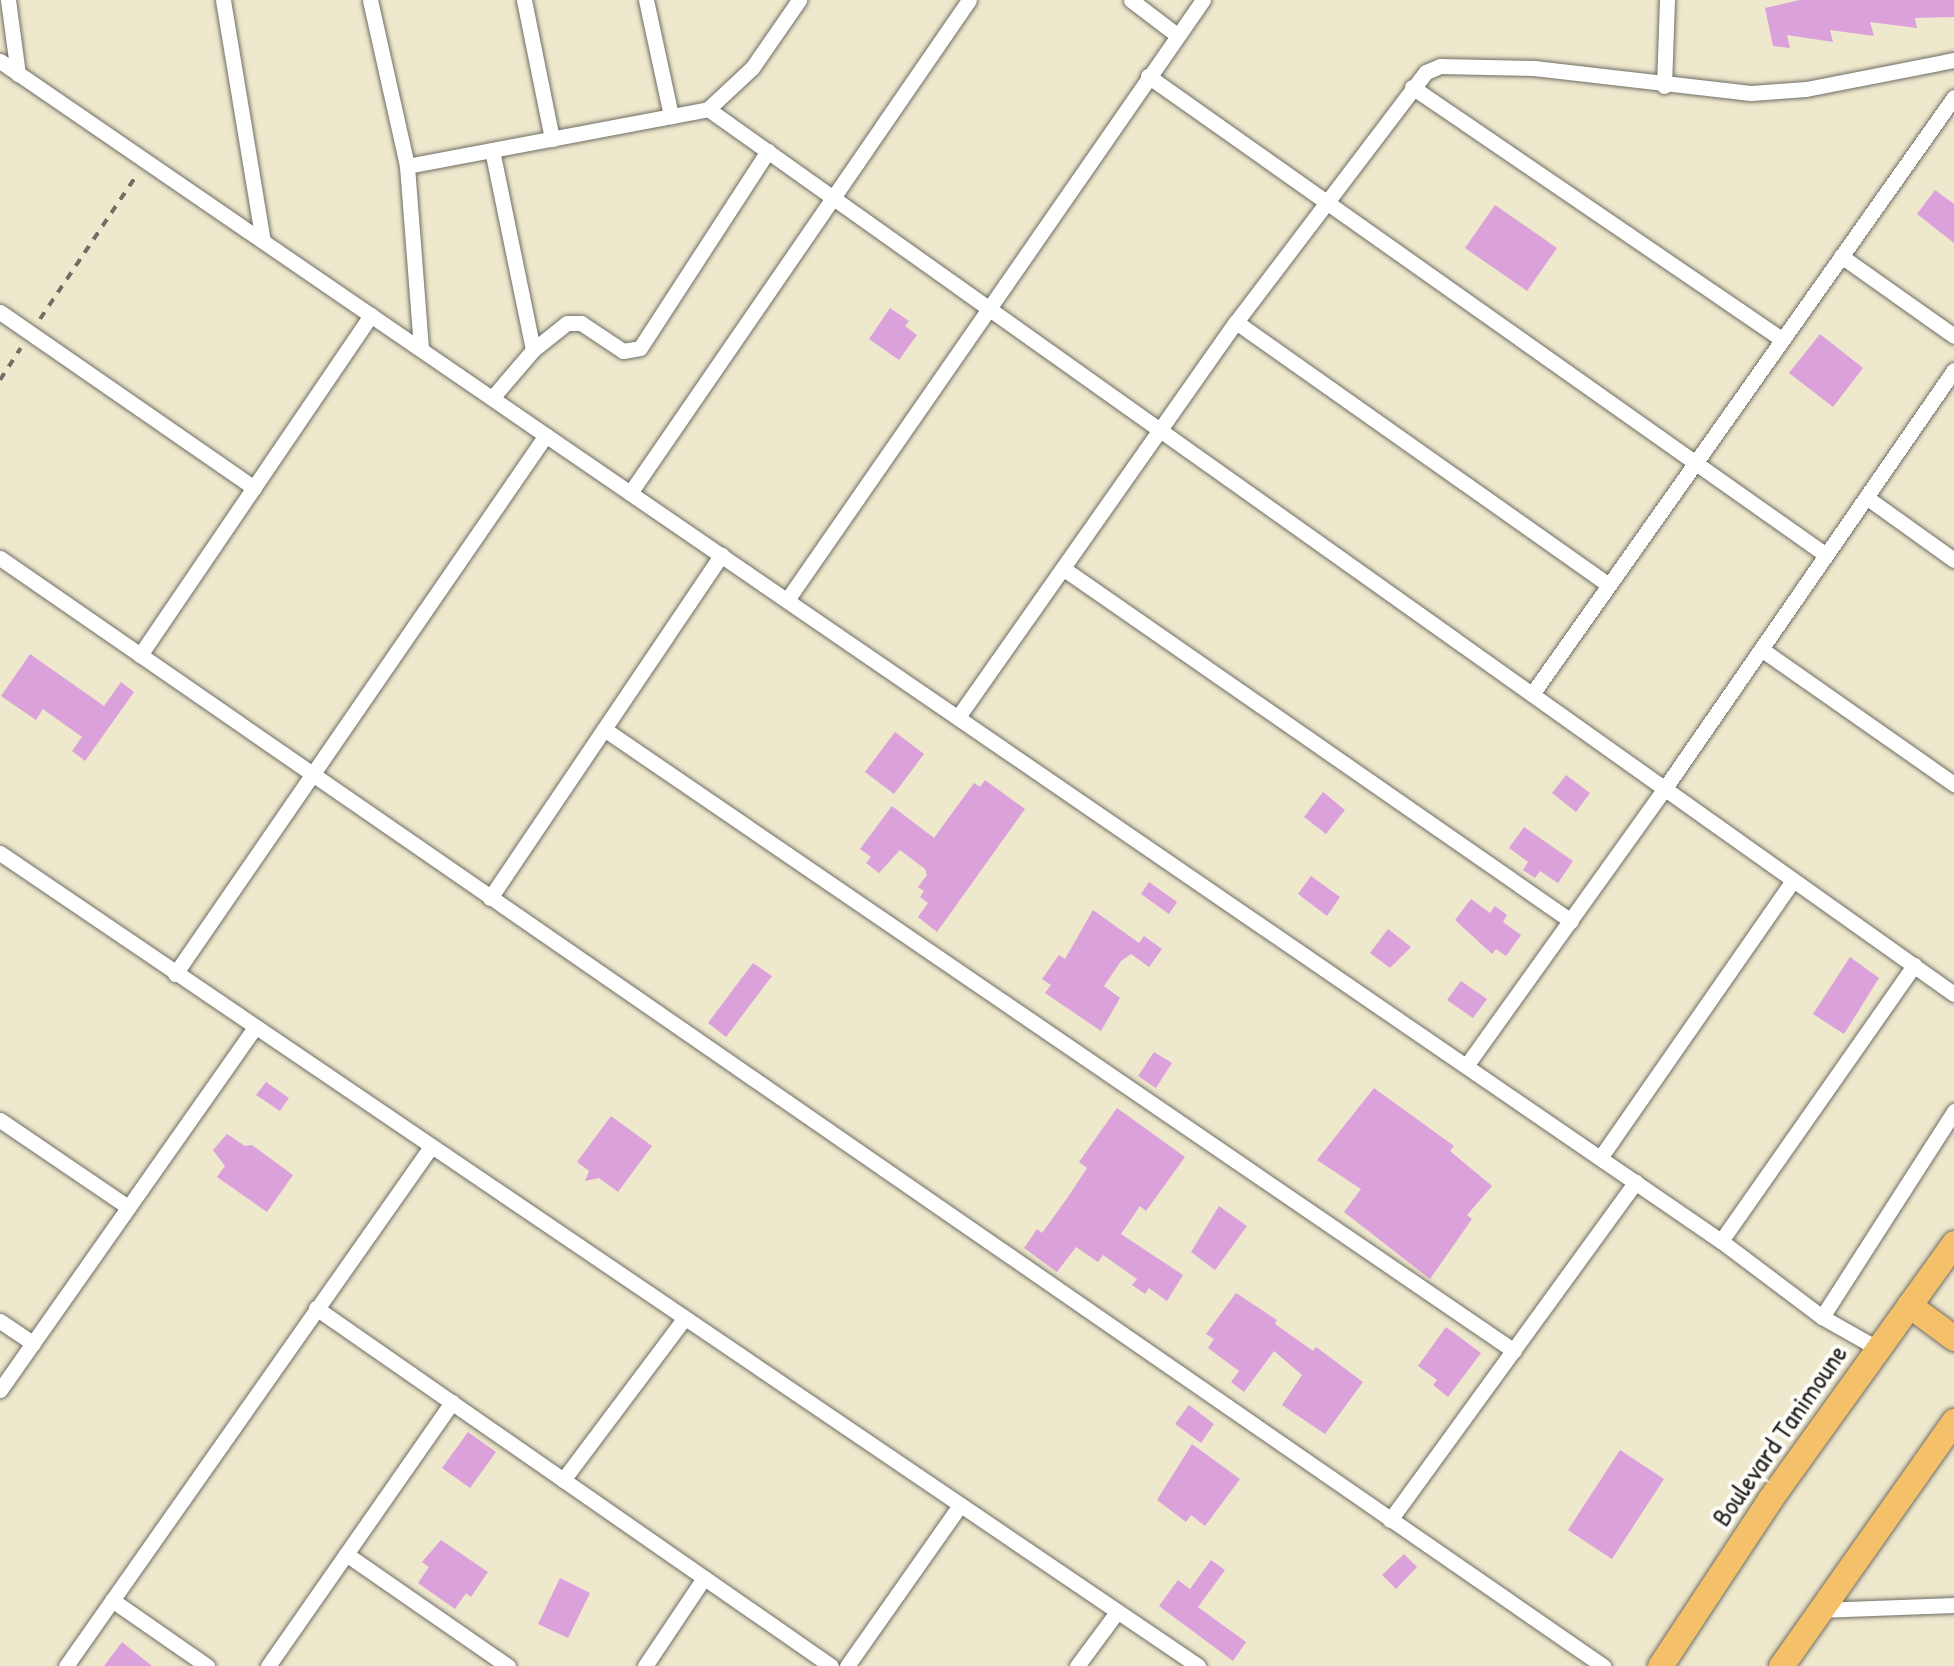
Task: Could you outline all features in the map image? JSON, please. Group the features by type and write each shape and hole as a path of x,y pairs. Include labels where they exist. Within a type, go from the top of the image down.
{"main road":[{"name":"Boulevard Tanimoune","path":"1660,1666 1770,1498 1954,1243"},
{"path":"1909,1305 1954,1338"},
{"path":"1781,1666 1954,1421"}],"street":[{"path":"8,0 18,74"},
{"path":"223,0 262,241"},
{"path":"370,0 407,166 420,349"},
{"path":"524,0 552,139"},
{"path":"646,0 671,116"},
{"path":"407,166 708,109 752,68 799,0"},
{"path":"630,493 969,0"},
{"path":"1131,0 1177,35"},
{"path":"786,600 1203,0"},
{"path":"1664,86 1667,0"},
{"path":"958,717 1236,322 1412,86 1440,66 1483,65 1751,92 1806,88 1954,60"},
{"path":"0,61 1636,1182 1822,1316 1877,1348"},
{"path":"1148,76 1826,555"},
{"path":"1412,86 1781,339"},
{"path":"1532,694 1954,97"},
{"path":"708,109 1954,994"},
{"path":"492,150 533,350"},
{"path":"492,398 533,350 574,322 624,351 640,348 768,151"},
{"path":"1841,256 1954,336"},
{"path":"0,312 254,488"},
{"path":"140,654 371,315"},
{"path":"1236,322 1609,584"},
{"path":"1466,1066 1665,788 1954,370"},
{"path":"175,974 546,435"},
{"path":"1866,497 1954,560"},
{"path":"490,898 721,555"},
{"path":"0,558 1602,1666"},
{"path":"1064,569 1570,921"},
{"path":"1761,649 1954,784"},
{"path":"604,729 1514,1351"},
{"path":"0,853 254,1029 1198,1666"},
{"path":"1600,1158 1794,880"},
{"path":"1721,1241 1914,965"},
{"path":"0,1390 254,1029"},
{"path":"1822,1316 1954,1111"},
{"path":"0,1120 128,1207"},
{"path":"66,1666 430,1148"},
{"path":"1390,1520 1636,1182"},
{"path":"316,1308 831,1666"},
{"path":"564,1480 684,1319"},
{"path":"0,1321 33,1343"},
{"path":"268,1666 452,1402"},
{"path":"848,1666 960,1506"},
{"path":"346,1554 508,1666"},
{"path":"645,1666 704,1578"},
{"path":"112,1600 207,1666"},
{"path":"1820,1610 1954,1605"},
{"path":"1077,1666 1117,1612"}],"path":[{"path":"0,380 146,161"}],"building":[{"path":"1800,0 1954,0 1954,17 1915,18 1917,28 1870,22 1874,36 1830,30 1833,42 1787,35 1790,48 1773,46 1765,8"},
{"path":"1935,190 1954,204 1954,243 1917,214"},
{"path":"1495,205 1557,248 1527,291 1465,248"},
{"path":"890,308 909,321 905,326 917,335 899,360 869,339"},
{"path":"1820,334 1863,368 1833,407 1789,373"},
{"path":"30,654 104,706 121,682 134,692 85,761 72,751 82,737 43,709 36,720 1,696"},
{"path":"895,732 924,754 894,794 865,772"},
{"path":"1566,775 1590,793 1576,812 1552,793"},
{"path":"985,780 1025,809 937,932 918,917 928,903 920,897 924,891 918,887 927,875 925,869 900,850 879,873 866,863 871,857 860,849 892,806 934,838 974,783 980,787"},
{"path":"1323,792 1345,810 1326,834 1304,817"},
{"path":"1524,827 1573,861 1558,883 1540,871 1535,878 1523,870 1528,862 1509,848"},
{"path":"1311,876 1340,897 1327,916 1298,894"},
{"path":"1149,882 1177,902 1169,914 1141,894"},
{"path":"1471,899 1490,913 1495,906 1507,915 1503,922 1521,935 1506,956 1496,949 1492,954 1455,920"},
{"path":"1093,910 1139,943 1144,936 1162,949 1149,967 1131,954 1121,961 1104,986 1120,998 1101,1031 1045,993 1051,985 1042,979 1059,955 1065,959"},
{"path":"1388,929 1411,947 1390,968 1370,953"},
{"path":"1850,957 1879,978 1844,1034 1813,1014"},
{"path":"753,963 772,976 726,1037 708,1023"},
{"path":"1461,981 1487,999 1473,1018 1447,1000"},
{"path":"1154,1052 1172,1063 1156,1088 1138,1076"},
{"path":"266,1082 289,1098 280,1111 256,1095"},
{"path":"1374,1088 1454,1146 1450,1151 1492,1186 1467,1215 1472,1219 1430,1279 1344,1212 1361,1189 1317,1160"},
{"path":"1117,1108 1185,1157 1146,1211 1140,1206 1121,1234 1183,1275 1167,1301 1149,1288 1145,1294 1132,1285 1137,1279 1103,1255 1098,1262 1076,1247 1057,1272 1024,1248 1037,1229 1042,1233 1068,1197 1087,1168 1079,1162"},
{"path":"611,1116 652,1146 618,1192 599,1178 585,1181 589,1171 577,1162"},
{"path":"227,1134 245,1146 252,1145 293,1175 267,1212 217,1177 225,1166 213,1150"},
{"path":"1219,1206 1247,1226 1215,1270 1191,1252"},
{"path":"1236,1293 1277,1320 1275,1324 1313,1351 1316,1347 1363,1382 1325,1434 1282,1405 1302,1375 1274,1351 1244,1392 1231,1382 1239,1371 1208,1348 1214,1339 1206,1334"},
{"path":"1446,1327 1481,1353 1448,1397 1433,1385 1437,1380 1418,1366"},
{"path":"1189,1405 1214,1424 1201,1443 1175,1424"},
{"path":"468,1432 496,1452 470,1488 442,1468"},
{"path":"1192,1444 1240,1479 1205,1526 1191,1515 1186,1522 1157,1500"},
{"path":"1620,1450 1664,1479 1612,1559 1568,1530"},
{"path":"441,1540 488,1572 471,1597 466,1593 455,1609 418,1583 429,1567 422,1562"},
{"path":"1404,1554 1417,1567 1396,1589 1382,1575"},
{"path":"1211,1560 1225,1570 1198,1607 1246,1642 1233,1661 1159,1606 1178,1580 1190,1589"},
{"path":"560,1578 590,1593 568,1638 538,1624"},
{"path":"122,1642 152,1666 104,1666"}]}
